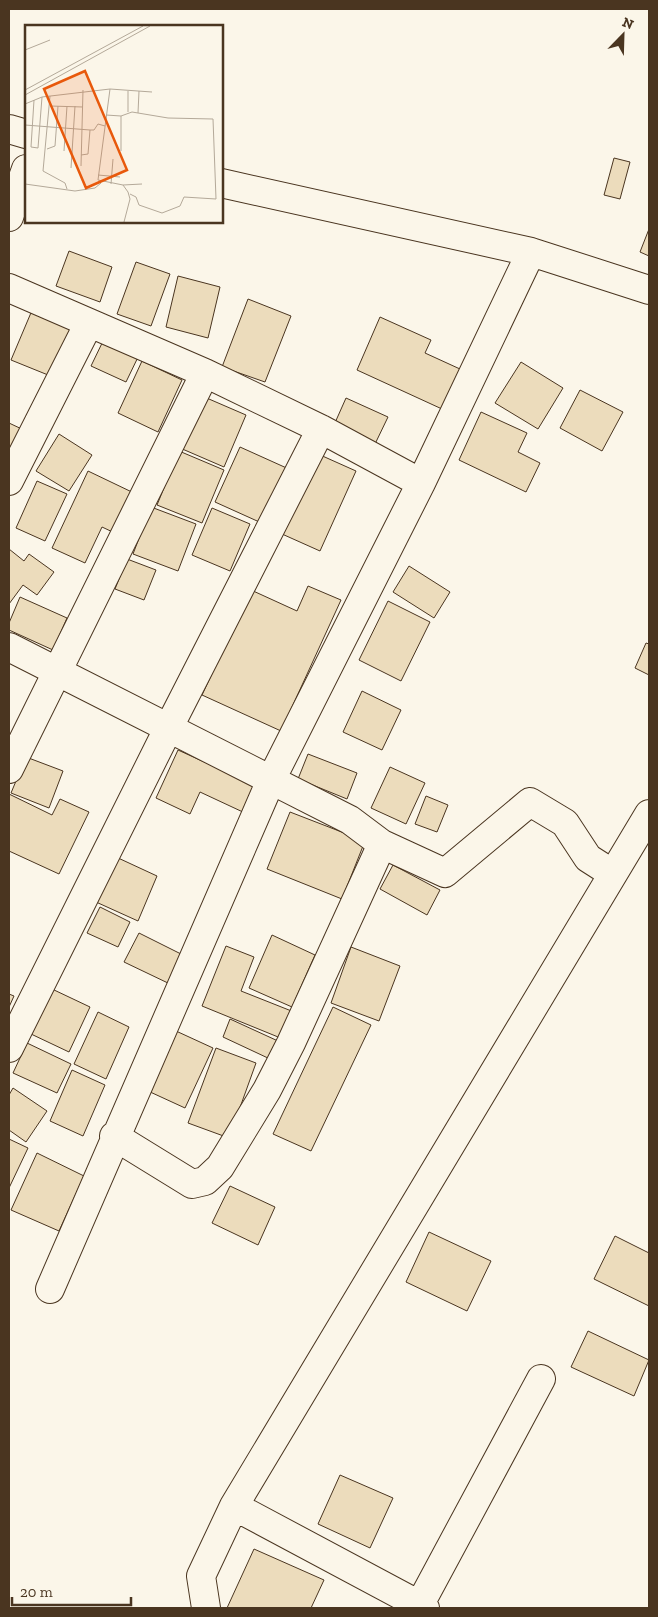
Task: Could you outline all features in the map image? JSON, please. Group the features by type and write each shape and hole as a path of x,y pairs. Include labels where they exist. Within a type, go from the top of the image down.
{"street":[{"path":"9,129 25,134"},
{"path":"9,217 25,172"},
{"path":"222,183 531,252 649,290"},
{"path":"50,1289 114,1136 271,780 421,483 531,252"},
{"path":"9,288 205,373 321,429 421,483"},
{"path":"9,481 89,323"},
{"path":"9,769 205,373"},
{"path":"9,1048 168,729 321,429"},
{"path":"9,647 350,820 382,844 445,873 530,802 565,823 588,858 613,874"},
{"path":"206,1608 202,1576 234,1506 649,814"},
{"path":"114,1136 192,1184 205,1181 220,1167 267,1090 291,1043 382,844"},
{"path":"234,1506 421,1607 541,1379"}],"building":[{"path":"614,158 630,162 620,199 604,195"},
{"path":"649,229 649,256 640,252"},
{"path":"69,251 112,267 100,302 56,286"},
{"path":"136,262 170,274 151,326 117,314"},
{"path":"178,276 220,287 208,338 166,327"},
{"path":"248,299 291,316 265,382 222,367"},
{"path":"33,308 75,325 53,377 11,360"},
{"path":"380,317 431,340 425,353 460,369 442,409 357,370"},
{"path":"105,337 140,353 126,382 91,366"},
{"path":"142,361 182,380 158,432 118,413"},
{"path":"521,362 563,388 538,429 495,403"},
{"path":"580,390 623,412 602,451 560,428"},
{"path":"202,396 246,415 224,467 180,448"},
{"path":"346,398 388,417 375,444 334,425"},
{"path":"481,412 527,433 518,452 540,463 526,492 459,460"},
{"path":"9,423 26,431 9,466"},
{"path":"59,434 92,455 69,491 36,471"},
{"path":"240,447 291,470 266,525 215,502"},
{"path":"179,451 224,470 202,523 157,505"},
{"path":"318,454 356,471 320,551 282,534"},
{"path":"88,471 136,494 117,534 102,527 85,563 52,548"},
{"path":"37,481 67,494 45,541 16,528"},
{"path":"151,507 196,524 178,571 133,554"},
{"path":"212,508 250,524 230,571 192,555"},
{"path":"9,549 24,561 29,554 54,572 37,595 23,585 9,604"},
{"path":"127,559 156,570 144,600 115,589"},
{"path":"409,566 450,592 434,618 393,592"},
{"path":"308,586 341,600 281,731 202,695 251,590 297,611"},
{"path":"20,597 67,618 53,650 9,630 9,623"},
{"path":"388,601 430,622 401,681 359,660"},
{"path":"646,643 649,644 649,675 635,668"},
{"path":"362,691 401,710 382,750 343,732"},
{"path":"178,750 257,786 245,813 200,792 190,814 156,798"},
{"path":"308,754 357,773 347,799 298,779"},
{"path":"26,757 63,771 49,808 11,793"},
{"path":"390,767 425,783 406,824 371,808"},
{"path":"9,794 52,815 60,799 89,812 59,874 9,851"},
{"path":"426,796 448,805 437,832 415,824"},
{"path":"290,812 365,841 342,899 267,869"},
{"path":"116,857 157,876 138,921 96,902"},
{"path":"393,865 440,890 427,915 380,889"},
{"path":"100,907 130,922 118,947 87,933"},
{"path":"139,933 185,956 170,984 124,962"},
{"path":"272,935 315,955 292,1007 249,988"},
{"path":"226,946 254,957 241,991 294,1012 283,1039 202,1006"},
{"path":"351,947 400,966 379,1021 331,1003"},
{"path":"52,989 90,1007 69,1052 31,1034"},
{"path":"9,994 14,996 9,1007"},
{"path":"333,1007 371,1025 311,1151 273,1134"},
{"path":"98,1012 129,1027 106,1079 74,1064"},
{"path":"230,1019 278,1041 270,1059 223,1037"},
{"path":"176,1031 213,1048 185,1108 148,1091"},
{"path":"27,1043 71,1064 57,1093 13,1073"},
{"path":"216,1048 256,1063 229,1138 188,1123"},
{"path":"72,1070 105,1085 83,1136 50,1121"},
{"path":"13,1088 47,1111 26,1142 9,1130 9,1095"},
{"path":"9,1139 28,1148 9,1188"},
{"path":"37,1153 84,1176 59,1231 11,1210"},
{"path":"230,1186 275,1207 258,1245 212,1223"},
{"path":"429,1232 491,1261 467,1311 406,1282"},
{"path":"615,1236 649,1253 649,1306 594,1279"},
{"path":"588,1331 649,1360 634,1396 571,1367"},
{"path":"340,1475 393,1498 370,1548 318,1524"},
{"path":"254,1549 324,1580 311,1608 227,1608"}]}
